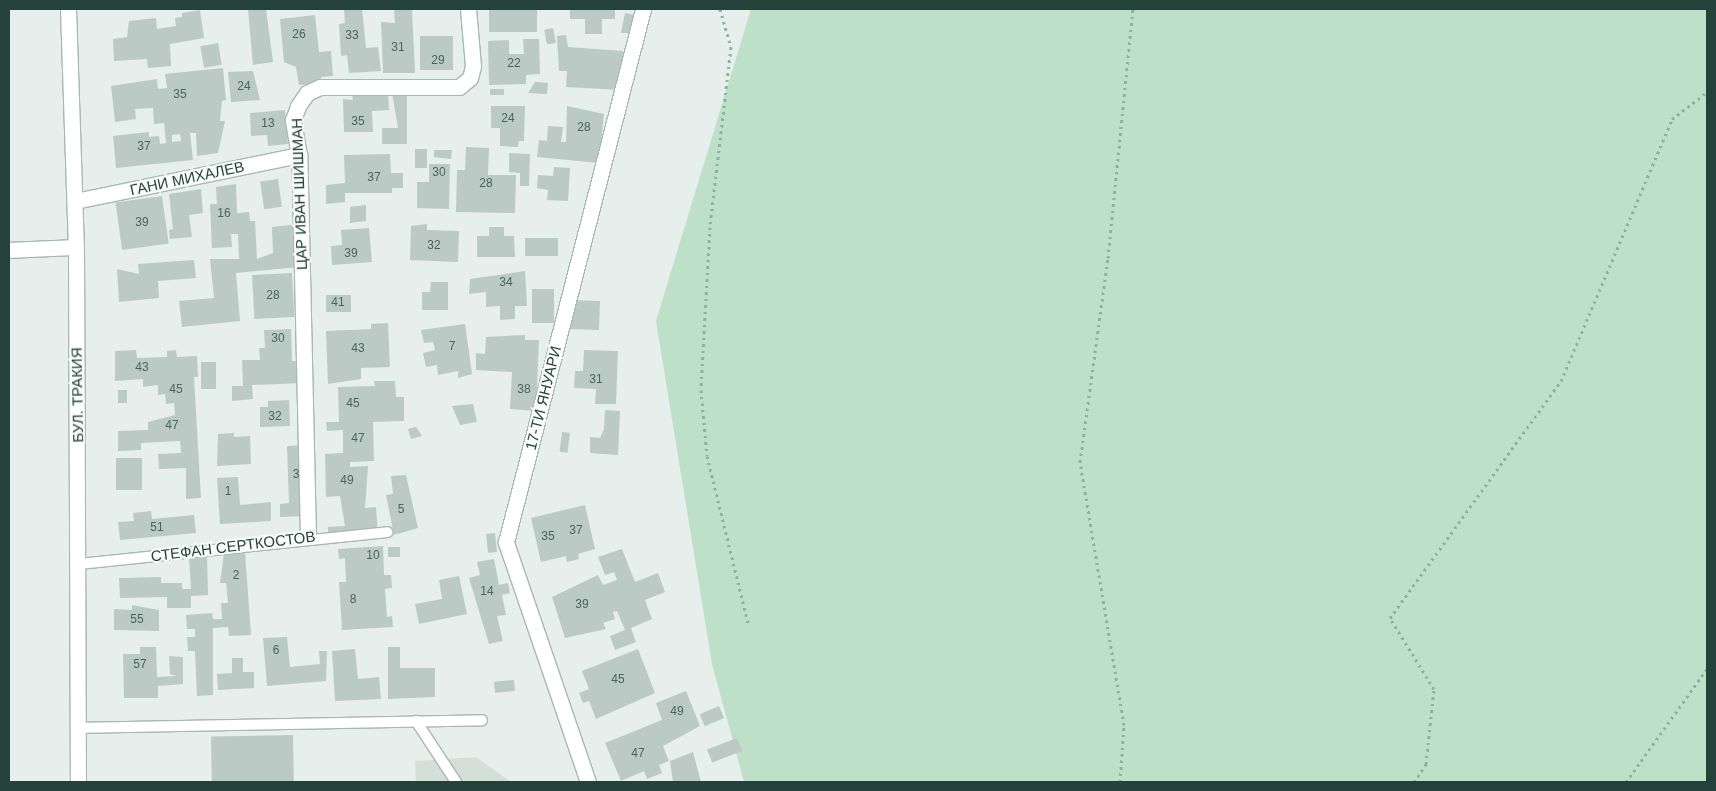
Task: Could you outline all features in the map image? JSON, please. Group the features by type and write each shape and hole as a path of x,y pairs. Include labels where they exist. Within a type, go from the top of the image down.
{"street":[{"name":"БУЛ. ТРАКИЯ","path":"68,9 76,248 79,564 78,782"},
{"name":"ЦАР ИВАН ШИШМАН","path":"308,537 299,155 293,120 307,93 320,87 446,88 470,78 468,9"},
{"name":"17-ТИ ЯНУАРИ","path":"588,782 506,542 643,9"},
{"name":"ГАНИ МИХАЛЕВ","path":"75,201 299,155"},
{"path":"9,250 76,248"}],"lane":[{"name":"СТЕФАН СЕРТКОСТОВ","path":"79,564 308,537 387,532"},
{"path":"78,728 482,720"},
{"path":"416,722 456,782"}],"path":[{"path":"720,9 730,47 710,227 702,390 708,456 748,623"},
{"path":"1120,782 1124,725 1080,462 1108,258 1132,9"},
{"path":"1414,782 1426,764 1434,689 1390,618 1561,381 1672,119 1707,92"},
{"path":"1626,782 1707,669"}],"shaded area":[{"path":"476,757 511,782 416,782 415,761"}],"green space":[{"path":"751,9 1707,9 1707,782 744,782 712,664 656,321"}],"building":[{"path":"248,9 266,9 273,62 253,65"},
{"path":"344,9 362,9 366,48 378,47 381,71 349,73 347,55 341,56 339,24 345,23"},
{"path":"394,9 412,9 415,73 383,73 381,22 395,23"},
{"path":"489,9 537,9 537,32 489,32"},
{"path":"570,9 615,9 615,19 602,19 602,34 585,34 585,19 570,19"},
{"path":"200,10 204,38 170,44 171,66 148,68 147,59 114,61 113,39 127,37 129,21 156,18 157,29 176,26 175,18 182,17 182,13"},
{"path":"625,13 639,16 635,33 621,33"},
{"path":"315,15 319,52 331,51 333,76 321,77 322,83 299,85 296,67 284,62 280,19"},
{"path":"553,28 556,43 547,44 544,30"},
{"path":"566,35 568,47 623,51 621,90 566,87 567,71 559,71 557,36"},
{"path":"420,36 453,36 453,70 420,70"},
{"path":"523,39 539,39 540,74 526,75 526,84 489,85 488,41 509,40 509,54 524,54"},
{"path":"218,43 222,65 204,68 200,46"},
{"path":"223,68 226,100 222,101 220,121 225,121 218,153 197,156 196,133 190,133 193,160 116,168 113,136 149,132 149,137 159,136 160,144 166,143 164,123 154,124 153,108 135,109 136,119 115,122 111,86 157,79 158,89 167,88 165,74","holes":["180,134 181,141 172,142 172,135"]},
{"path":"253,71 260,100 231,102 228,72"},
{"path":"535,82 548,83 547,94 528,93"},
{"path":"490,89 504,89 504,95 490,95"},
{"path":"388,93 389,110 372,111 373,132 344,132 343,99 353,100 352,94"},
{"path":"392,93 407,93 407,144 382,144 382,128 398,128"},
{"path":"491,106 525,106 524,141 519,141 518,147 500,146 500,128 491,128"},
{"path":"567,106 604,114 599,163 537,157 539,140 547,141 548,126 563,127 561,142 566,142"},
{"path":"285,110 288,144 268,146 267,135 251,136 250,113"},
{"path":"466,147 489,148 488,175 516,175 515,213 456,212 457,170 465,170"},
{"path":"415,149 427,149 427,168 415,168"},
{"path":"434,150 452,150 451,159 434,157"},
{"path":"509,153 530,154 529,186 520,186 520,173 509,172"},
{"path":"390,154 391,173 403,173 403,188 392,188 392,193 345,193 345,202 326,204 326,185 345,183 344,155"},
{"path":"429,164 450,164 449,209 417,208 417,182 429,182"},
{"path":"554,167 570,168 568,201 547,200 548,190 537,188 538,175 553,176"},
{"path":"278,179 282,207 264,209 260,182"},
{"path":"236,184 237,213 249,212 250,221 255,221 257,259 273,253 272,227 299,224 299,267 236,273 240,321 182,327 179,301 214,298 210,259 239,259 238,234 231,234 232,247 212,248 210,204 217,204 216,187"},
{"path":"201,189 203,213 189,215 192,237 170,239 169,230 173,229 169,194"},
{"path":"162,196 169,244 122,250 115,203"},
{"path":"366,205 366,221 350,223 350,207"},
{"path":"427,224 427,230 459,231 458,262 410,260 411,226"},
{"path":"489,227 504,227 504,236 514,236 515,257 477,257 477,236 489,236"},
{"path":"369,228 372,262 332,265 331,246 342,245 341,230"},
{"path":"525,238 558,238 558,256 525,256"},
{"path":"194,260 196,278 158,281 159,298 119,302 117,269 139,274 138,264"},
{"path":"525,271 527,306 515,306 515,319 500,320 500,306 486,307 486,292 469,294 470,279"},
{"path":"292,273 294,317 254,319 252,275"},
{"path":"431,282 448,282 448,310 422,310 422,292 430,292"},
{"path":"532,289 554,289 554,323 532,323"},
{"path":"326,295 351,295 351,312 326,312"},
{"path":"570,300 600,301 599,330 569,329"},
{"path":"388,323 390,367 361,368 361,379 328,384 326,331 371,329 371,324"},
{"path":"465,324 472,374 458,378 458,371 438,375 437,365 426,367 423,353 435,350 433,342 424,343 421,330"},
{"path":"291,329 292,361 301,361 303,383 252,385 253,399 232,401 232,386 243,386 242,360 260,360 259,348 265,348 264,330"},
{"path":"525,335 525,340 539,340 536,411 510,409 512,372 476,370 476,353 485,354 486,337"},
{"path":"136,350 137,358 167,357 167,351 176,350 177,357 197,356 198,377 194,377 201,498 186,499 186,468 159,469 158,454 181,453 180,441 141,443 141,450 118,451 118,431 148,430 148,422 175,415 174,403 166,404 165,394 158,395 158,385 143,387 143,379 115,381 115,351"},
{"path":"584,350 618,351 616,404 595,404 596,389 574,388 575,371 583,371"},
{"path":"201,362 216,362 216,389 201,389"},
{"path":"374,381 395,381 396,397 404,397 404,421 373,422 374,461 350,462 350,467 368,466 365,508 376,507 378,535 328,535 328,527 345,526 340,496 326,497 325,454 343,453 343,430 327,431 326,422 339,422 338,387 375,386"},
{"path":"118,390 127,390 127,403 118,403"},
{"path":"289,400 290,426 260,427 260,407 268,407 268,401"},
{"path":"473,404 477,422 460,425 452,406"},
{"path":"605,410 620,411 618,455 590,453 590,437 600,438 604,429"},
{"path":"416,427 422,436 411,439 408,429"},
{"path":"562,432 570,433 568,453 560,452"},
{"path":"234,433 234,437 250,436 251,464 217,466 218,434"},
{"path":"303,445 305,516 280,517 280,504 289,503 287,446"},
{"path":"116,458 142,458 142,490 116,490"},
{"path":"406,475 418,528 394,535 386,495 393,494 391,476"},
{"path":"238,477 240,505 271,502 271,521 220,524 217,478"},
{"path":"585,505 595,549 578,554 579,559 567,562 566,556 541,562 531,518"},
{"path":"151,511 152,519 194,515 196,533 120,540 118,522 134,521 133,513"},
{"path":"495,533 497,552 488,553 486,534"},
{"path":"383,546 384,575 391,575 392,588 385,589 387,617 392,616 393,627 342,630 339,582 346,582 345,558 339,559 338,549"},
{"path":"388,547 400,547 400,557 388,557"},
{"path":"622,549 635,582 658,573 665,592 645,600 652,619 631,628 636,642 615,650 610,636 625,630 617,611 613,612 615,619 603,623 606,629 565,638 552,597 598,575 603,585 617,580 614,572 605,575 598,557"},
{"path":"245,552 251,635 229,636 228,627 213,628 213,695 197,696 195,651 188,651 187,637 195,637 195,629 187,629 186,615 212,613 213,619 222,619 221,603 228,603 226,583 220,583 224,553"},
{"path":"207,555 208,595 191,596 191,608 167,608 167,597 120,598 119,578 161,577 161,583 182,583 182,589 191,589 189,556"},
{"path":"494,559 499,585 508,583 510,593 502,595 506,615 497,616 503,641 489,644 469,578 480,575 477,562"},
{"path":"459,576 467,614 419,624 415,604 442,599 439,580"},
{"path":"132,605 159,610 159,631 114,630 114,609 132,610"},
{"path":"287,637 290,667 320,664 319,651 327,651 326,681 267,686 263,638"},
{"path":"140,647 156,647 157,677 177,676 170,674 169,656 183,657 183,684 158,686 158,698 124,698 123,654 140,654"},
{"path":"388,647 400,647 400,668 435,668 435,697 388,699"},
{"path":"355,649 358,679 379,677 381,699 335,701 332,651"},
{"path":"638,649 655,693 596,719 589,701 583,703 579,693 589,689 582,671"},
{"path":"232,658 243,658 243,672 254,672 254,688 218,690 217,674 232,673"},
{"path":"514,680 515,691 495,693 494,682"},
{"path":"686,691 700,726 663,746 669,761 659,765 662,773 647,779 644,771 621,781 605,743 662,720 656,703"},
{"path":"719,706 724,718 705,726 700,714"},
{"path":"293,735 294,782 212,782 211,736"},
{"path":"737,738 742,751 712,763 707,749"},
{"path":"693,752 701,782 673,782 670,761"}]}
